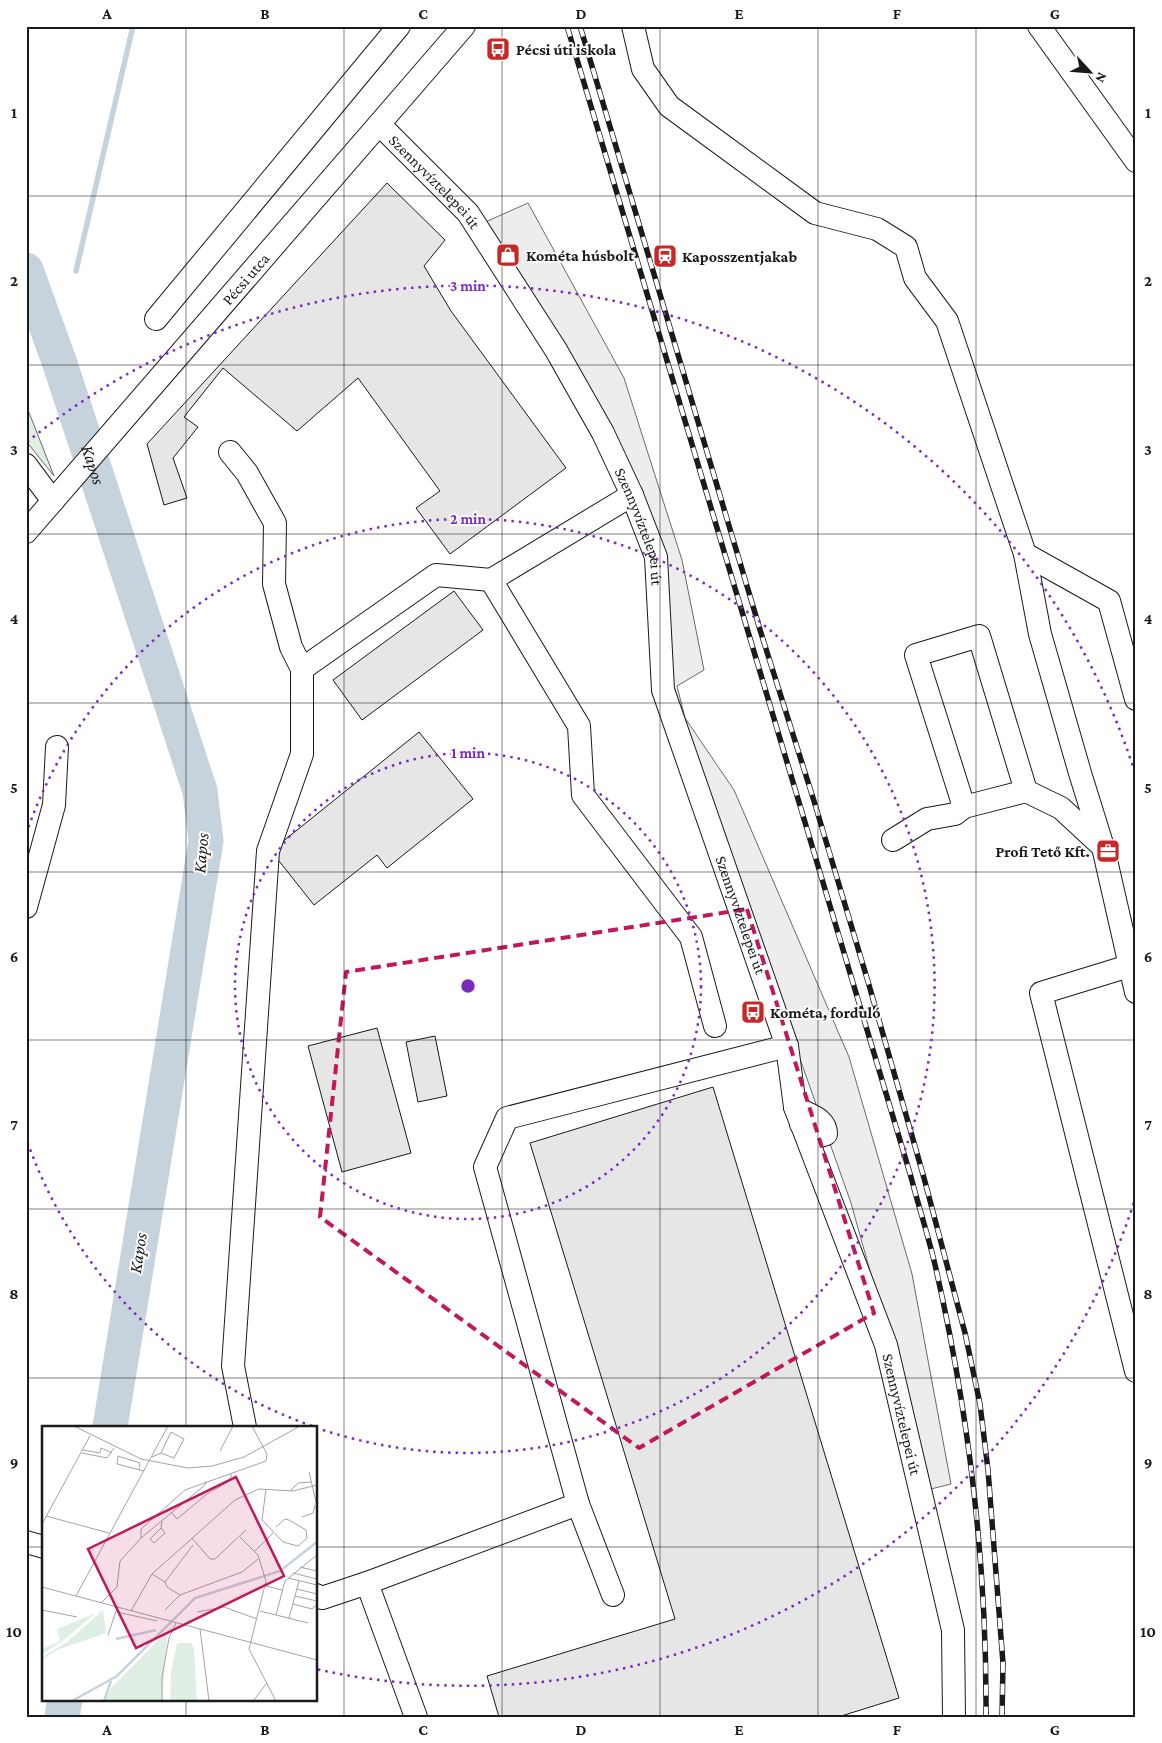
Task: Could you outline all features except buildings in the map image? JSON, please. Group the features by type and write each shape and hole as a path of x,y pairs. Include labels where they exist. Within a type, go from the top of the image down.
{"street":[{"path":"156,319 399,26"},
{"name":"Pécsi utca","path":"26,532 464,26"},
{"path":"633,26 643,69 669,106 815,213 877,229 906,247 915,278 946,321 1025,554 1040,634 1103,847 1136,992"},
{"path":"1039,26 1136,160"},
{"name":"Szennyvíztelepei út","path":"380,125 468,214 556,350 603,433 632,495 656,557 663,690 787,1046 798,1116 886,1345 953,1630 954,1717"},
{"path":"230,452 247,473 275,523 274,584 292,648 302,669 302,754 268,851 267,860 233,1366 245,1426"},
{"path":"26,465 53,501"},
{"path":"302,669 436,575 491,580 632,495"},
{"path":"1025,554 1109,602 1136,699"},
{"path":"491,580 579,726 584,795 691,937 715,1026"},
{"path":"964,807 916,655 979,636 1026,791"},
{"path":"26,907 54,805 57,747"},
{"path":"894,840 927,819 955,814 964,807 1026,791 1061,808 1103,847"},
{"path":"1129,966 1041,993 1136,1371"},
{"path":"613,1595 578,1504 485,1167 507,1118 787,1046"},
{"path":"318,1596 322,1598 367,1583 578,1504"},
{"path":"367,1583 416,1717"}],"highlighted area":[{"path":"747,909 874,1313 639,1448 320,1217 346,972"}],"green space":[{"path":"26,405 54,476 26,441"}],"shaded area":[{"path":"528,203 624,378 682,560 704,670 677,686 685,718 734,790 849,1057 912,1274 951,1484 931,1489 851,1203 680,720 666,665 659,556 474,227"}],"waterway":[{"path":"76,271 133,26"},
{"name":"Kapos","path":"26,270 59,361 200,791 206,841 110,1426"},
{"name":"Kapos","path":"62,1717 65,1700"}],"railway":[{"path":"567,26 911,1177 933,1257 958,1380 974,1492 983,1604 986,1717"},
{"path":"580,26 761,633 869,985 924,1178 965,1333 980,1404 988,1470 1003,1663 1002,1717"}],"place":[{"name":"Pécsi úti iskola","path":"498,49"},
{"name":"Kométa húsbolt","path":"508,255"},
{"name":"Kaposszentjakab","path":"665,256"},
{"name":"Profi Tető Kft.","path":"1108,851"},
{"name":"Kométa, forduló","path":"753,1012"}]}
